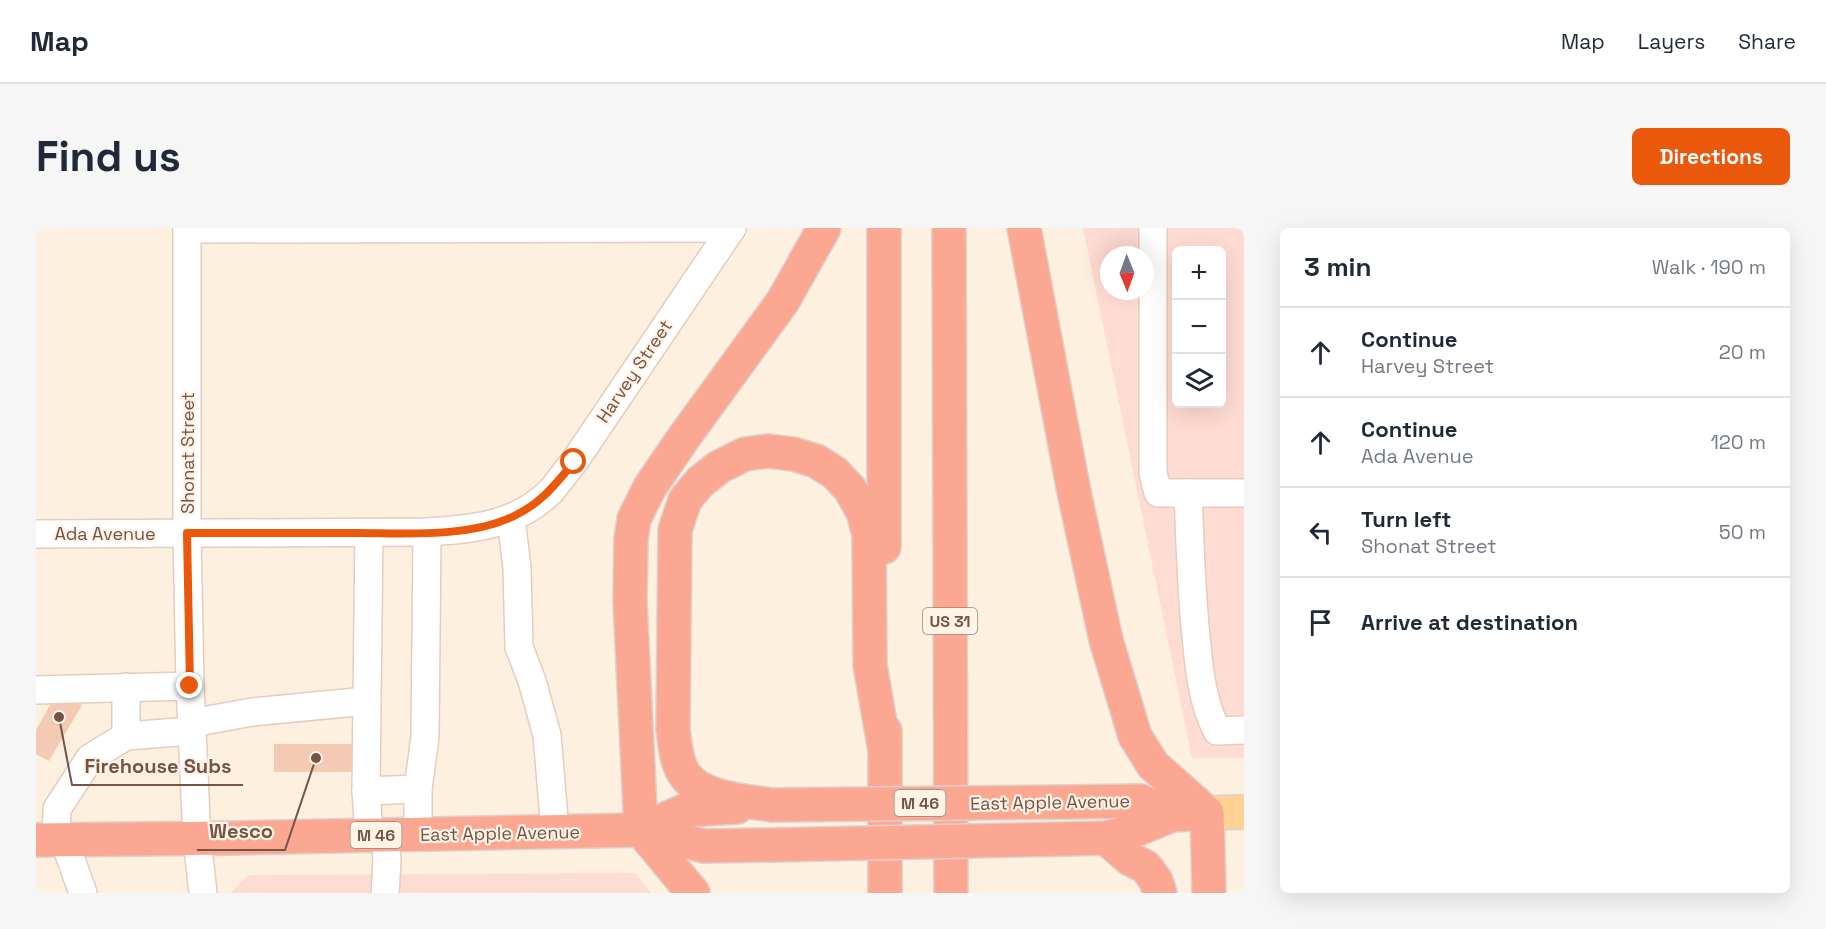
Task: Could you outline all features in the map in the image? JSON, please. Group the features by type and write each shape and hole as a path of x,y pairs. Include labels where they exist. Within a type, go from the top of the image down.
{"highway":[{"path":"693,893 640,830 630,601 631,539 634,519 650,488 682,440 783,301 824,228"},
{"path":"884,228 885,893"},
{"name":"US 31","path":"949,228 951,893"},
{"path":"1024,228 1074,492 1106,640 1136,736 1153,765 1206,813 1209,893"},
{"path":"772,805 714,795 695,786 684,775 677,754 673,729 675,530 678,517 685,500 700,482 719,467 745,454 768,451 793,454 816,461 835,473 850,489 863,512 869,535 870,665 885,751"},
{"name":"East Apple Avenue","path":"640,830 686,810 772,805 1142,801 1172,815"},
{"name":"East Apple Avenue","path":"52,840 640,830 704,846 1066,839 1106,838 1133,831 1172,815 1206,813"},
{"path":"1106,838 1130,858 1146,867 1156,881 1160,893"}],"main road":[{"name":"East Apple Avenue","path":"1206,813 1244,812"}],"street":[{"path":"187,228 732,228"},
{"name":"Shonat Street","path":"187,228 187,533 190,686 197,839 203,893"},
{"name":"Harvey Street","path":"520,513 551,491 574,462 732,228"},
{"path":"1153,228 1153,473 1158,493 1244,493"},
{"path":"1188,493 1193,609 1200,678 1209,716 1217,731 1244,730"},
{"path":"520,513 517,568 519,647 532,681 547,735 555,831"},
{"name":"Ada Avenue","path":"36,534 427,532 483,527 520,513"},
{"path":"418,835 418,789 425,737 427,532"},
{"path":"369,533 366,791 377,835 387,861 385,893"},
{"path":"36,690 190,686"},
{"path":"126,687 126,736"},
{"path":"83,893 52,840 57,808 90,758 126,736 192,727 252,712 367,701"},
{"path":"366,791 418,789"}],"shaded area":[{"path":"1083,228 1244,228 1244,758 1192,758"},
{"path":"635,873 651,893 231,893 248,875"}],"building":[{"path":"68,697 82,705 49,761 36,754 36,730 51,703"},
{"path":"274,744 352,744 352,772 274,772"}],"place":[{"name":"Firehouse Subs","path":"59,717"},
{"name":"Wesco","path":"316,758"}],"route":[{"path":"190,686 187,533 427,532 483,527 512,518 529,508 551,491 574,462"}]}
